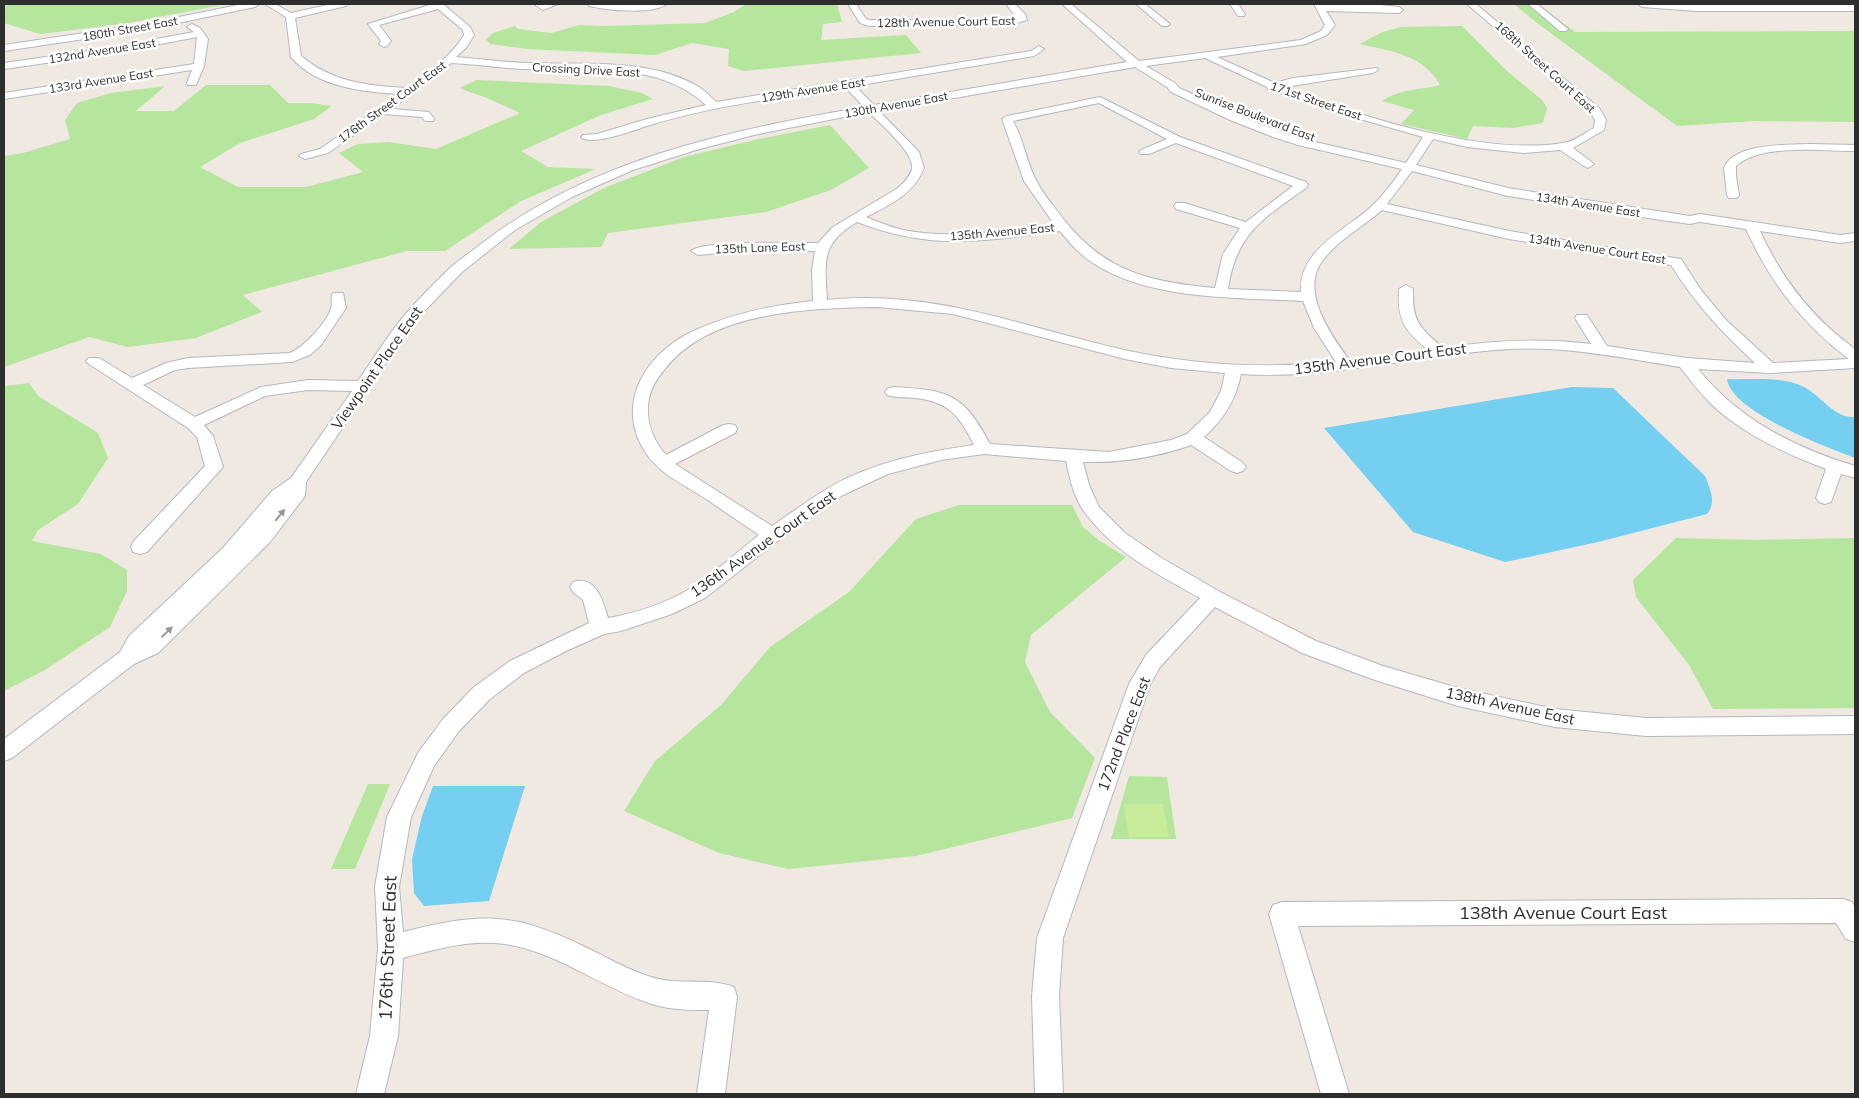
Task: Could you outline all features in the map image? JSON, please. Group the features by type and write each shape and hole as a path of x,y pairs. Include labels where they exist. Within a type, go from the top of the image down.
{"street":[{"name":"180th Street East","path":"4,48 183,20 255,4"},
{"path":"268,4 290,16 343,4"},
{"path":"540,5 554,4"},
{"path":"592,4 628,8 661,4"},
{"name":"128th Avenue Court East","path":"852,4 863,21 870,23 1006,22 1022,20 1022,16 1010,4"},
{"name":"Sunrise Boulevard East","path":"1066,4 1135,64 1171,85 1175,90 1205,105 1253,124 1321,147 1338,149 1409,168"},
{"path":"1140,4 1165,24"},
{"path":"1234,4 1241,14"},
{"name":"168th Street Court East","path":"1471,4 1577,93 1598,114 1601,126 1598,130 1586,139 1564,147"},
{"path":"1532,4 1563,29"},
{"path":"1642,4 1855,8"},
{"path":"384,44 385,38 373,24 439,5"},
{"name":"176th Street Court East","path":"305,156 324,150 381,111 449,60 464,46 469,35 467,29 439,5"},
{"path":"1320,6 1399,10"},
{"name":"130th Avenue East","path":"487,242 520,220 568,193 673,151 731,136 872,109 1135,64 1303,42 1324,33 1330,25 1320,6"},
{"path":"290,16 296,57 310,70 329,79 361,87 407,91"},
{"path":"183,20 200,34 203,39 199,66 192,83"},
{"name":"132nd Avenue East","path":"4,66 102,52 200,34"},
{"name":"129th Avenue East","path":"587,137 598,137 651,121 714,106 1034,53 1039,49"},
{"name":"171st Street East","path":"1206,55 1272,87 1340,111 1430,135"},
{"name":"Crossing Drive East","path":"449,60 483,61 518,66 604,68 640,71 678,81 707,98 714,106"},
{"name":"133rd Avenue East","path":"4,96 199,66"},
{"path":"1272,87 1293,81 1374,70"},
{"path":"820,306 819,267 822,247 842,227 898,194 911,182 918,168 914,154 848,84"},
{"path":"1063,226 1027,176 1017,149 1016,134 1007,119 1100,100 1176,139 1302,185 1248,226 1231,247 1222,270 1221,291"},
{"path":"381,111 425,114 429,119"},
{"path":"1346,366 1322,332 1315,318 1309,297 1310,269 1318,257 1379,206 1409,168 1430,135 1497,148 1564,147 1588,164"},
{"path":"1145,152 1176,139"},
{"path":"1733,195 1729,171 1732,163 1748,153 1785,148 1855,148"},
{"name":"134th Avenue East","path":"1409,168 1508,192 1750,225 1840,239 1855,245"},
{"path":"1180,206 1248,226"},
{"name":"134th Avenue Court East","path":"1379,206 1509,235 1676,262 1695,292 1721,323 1770,368"},
{"name":"135th Avenue East","path":"857,218 905,234 928,237 994,235 1063,226 1085,252 1120,273 1165,285 1309,297"},
{"path":"1750,225 1764,256 1791,297 1820,329 1855,356"},
{"name":"134th Avenue East","path":"1840,239 1855,237"},
{"name":"Viewpoint Place East","path":"4,751 127,658 151,648 263,537 296,496 298,482 408,320 442,280 487,242"},
{"name":"135th Lane East","path":"698,251 741,246 822,247"},
{"path":"1406,289 1404,311 1408,320 1415,330 1439,352"},
{"path":"133,384 171,366 180,364 292,357 304,352 316,342 339,308 338,296"},
{"name":"135th Avenue Court East","path":"772,535 664,463 647,443 641,428 638,406 645,385 663,358 682,342 710,328 744,317 784,308 871,303 908,304 954,310 1110,351 1155,360 1234,369 1294,370 1346,366 1494,345 1538,344 1601,349 1734,368 1810,367 1855,362"},
{"path":"1582,318 1601,349"},
{"path":"94,360 194,424 205,436 214,467 140,547"},
{"path":"1685,362 1706,390 1729,411 1775,440 1835,466 1855,472"},
{"path":"1234,369 1230,389 1222,408 1212,422 1193,438 1236,467"},
{"path":"194,424 261,392 308,385 364,386"},
{"path":"893,392 939,396 949,399 958,406 971,423 984,450"},
{"path":"664,463 729,429"},
{"name":"136th Avenue Court East","path":"451,725 482,693 517,667 559,645 600,627 621,623 664,609 698,593 772,535 837,492 882,470 941,455 984,450 1109,457 1174,445 1193,438"},
{"path":"1073,456 1080,485 1092,510 1118,538 1153,562 1213,597"},
{"path":"1825,498 1835,466"},
{"path":"580,587 592,596 600,627"},
{"name":"138th Avenue East","path":"1213,597 1309,647 1379,673 1458,697 1555,718 1646,727 1855,725"},
{"name":"172nd Place East","path":"1049,1094 1045,975 1050,938 1140,684 1153,661 1213,597"},
{"name":"176th Street East","path":"370,1094 384,1036 391,948 387,887 399,817 426,760 451,725"},
{"path":"1282,914 1335,1094"},
{"name":"138th Avenue Court East","path":"1282,914 1849,920"},
{"path":"391,948 464,930 504,931 538,940 652,991 688,996 724,997 711,1094"}],"green space":[{"path":"4,4 227,4 123,24 40,34 4,23"},
{"path":"746,4 837,4 842,22 823,24 821,40 906,35 921,53 744,71 728,66 729,49 692,43 655,55 527,49 490,44 486,39 493,33 515,26 518,29 551,33 579,25 705,23 734,12"},
{"path":"1514,4 1538,4 1575,32 1855,31 1855,122 1755,121 1677,126"},
{"path":"1462,26 1508,72 1542,100 1547,108 1543,123 1513,128 1473,126 1467,139 1401,124 1414,110 1382,101 1403,92 1440,85 1425,67 1416,61 1395,52 1360,44 1382,32 1401,27"},
{"path":"477,80 609,86 642,93 653,99 601,115 521,151 548,167 596,169 521,201 445,251 407,251 243,295 262,312 196,338 128,347 89,337 4,367 4,156 23,153 70,139 65,120 77,103 111,93 165,86 136,111 174,111 206,85 270,85 288,103 311,103 332,106 314,119 240,143 200,167 238,187 306,187 363,172 339,153 358,144 389,142 436,149 520,113 459,88"},
{"path":"830,125 869,168 831,190 766,212 608,233 601,247 509,249 541,222 604,188 684,157 759,139"},
{"path":"29,383 38,396 98,433 108,458 78,504 38,530 32,541 101,554 127,570 127,591 110,627 45,670 4,691 4,386"},
{"path":"959,505 1072,505 1083,527 1100,541 1126,557 1031,635 1025,662 1050,712 1095,758 1072,818 916,856 788,869 719,853 624,811 655,761 721,705 770,647 849,592 916,519"},
{"path":"1676,538 1755,540 1855,538 1855,708 1713,709 1689,665 1636,597 1633,580"},
{"path":"1129,776 1167,777 1176,839 1111,839"},
{"path":"368,784 390,784 355,869 331,869"},
{"path":"1124,804 1163,804 1169,837 1129,837"}],"water":[{"path":"1727,379 1766,379 1794,383 1809,390 1840,414 1847,417 1855,417 1855,458 1803,437 1762,416 1745,404 1732,391"},
{"path":"1572,387 1613,388 1705,476 1712,500 1712,505 1707,514 1598,542 1505,562 1413,532 1324,428"},
{"path":"433,786 525,786 489,901 424,906 414,893 412,859 422,816"}]}
